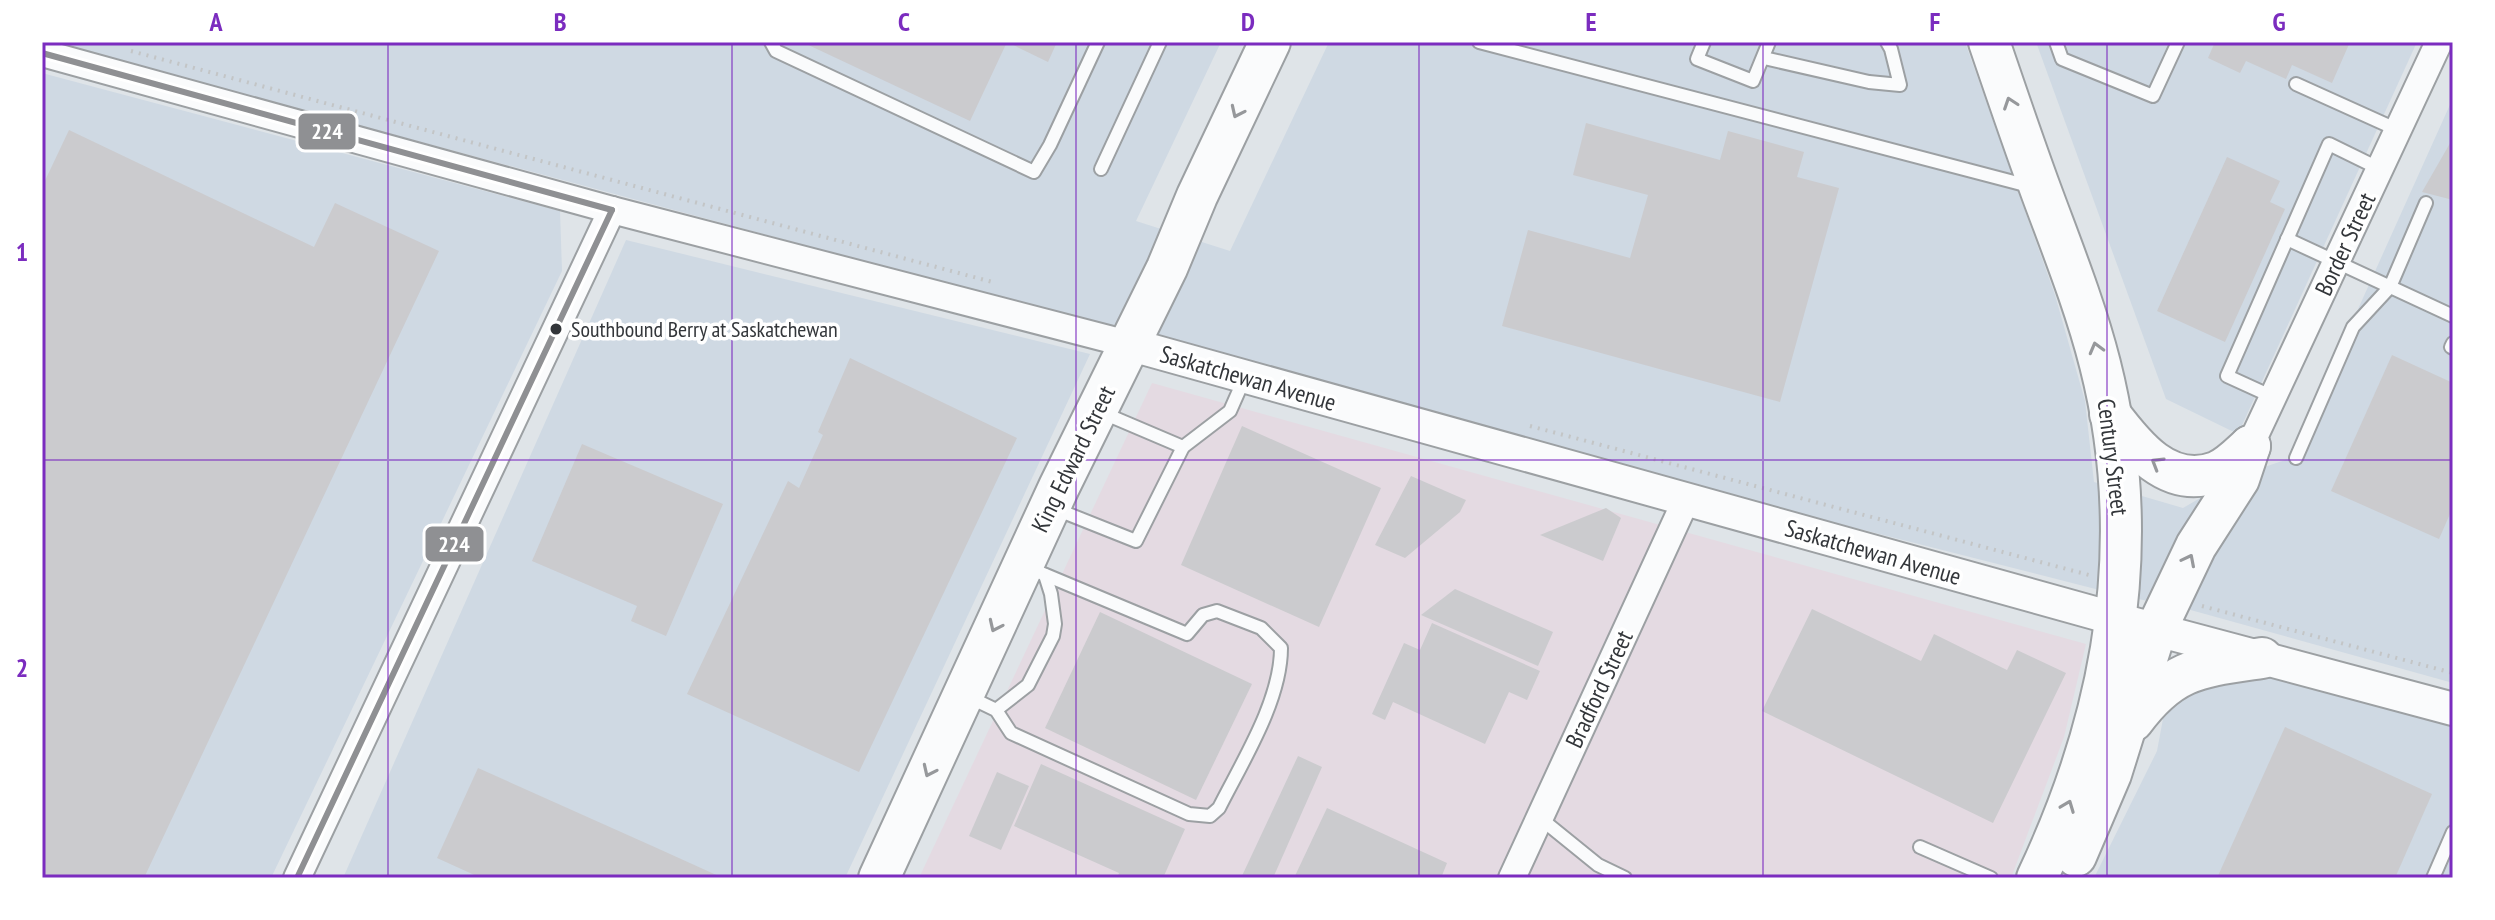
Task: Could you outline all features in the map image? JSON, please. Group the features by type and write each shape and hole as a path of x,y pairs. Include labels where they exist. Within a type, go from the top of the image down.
{"main road":[{"name":"King Edward Street","path":"879,878 980,702 1034,570 1050,507 1167,268 1197,196 1270,42"},
{"name":"Century Street","path":"1989,42 2089,321 2110,414 2122,526 2116,619 2102,698 2061,826 2037,878"},
{"path":"2110,414 2142,454 2160,467 2179,475 2198,476 2216,472 2250,446"},
{"path":"2066,878 2095,815 2156,630 2196,546 2239,479 2250,446"},
{"path":"2123,734 2155,694 2174,679 2189,671 2216,664 2262,658"}],"street":[{"name":"Border Street","path":"2250,446 2439,42"},
{"name":"Saskatchewan Avenue","path":"42,53 612,210 1128,344 2116,619 2453,709"},
{"path":"297,878 612,210"},
{"name":"Bradford Street","path":"1512,878 1686,500"}],"lane":[{"path":"771,42 776,51 1034,172 1050,145 1098,42"},
{"path":"1101,169 1160,42"},
{"path":"1479,42 2040,188"},
{"path":"1704,42 1697,59 1753,81 1769,42"},
{"path":"1764,58 1869,82 1900,85 1887,42"},
{"path":"2056,42 2062,59 2153,96 2178,42"},
{"path":"2296,84 2398,130"},
{"path":"2273,397 2227,376 2329,144 2380,169"},
{"path":"2296,458 2353,327 2390,287 2426,203"},
{"path":"2287,239 2453,316"},
{"path":"1050,507 1136,541 1183,447 1230,411 1245,377"},
{"path":"1096,410 1183,447"},
{"path":"1034,570 1187,634 1203,615 1217,611 1261,628 1281,648 1281,664 1265,713 1219,808 1210,816 1189,814 1011,733 980,702 1028,685 1053,636 1055,624 1051,594 1034,570"},
{"path":"1540,817 1598,865 1625,878"},
{"path":"2433,878 2453,832"},
{"path":"1920,847 1991,878"}],"shaded area":[{"path":"50,42 1221,42 1136,221 1230,251 1329,42 1965,42 2055,295 2085,401 2094,482 2183,508 2238,476 2291,458 2453,98 2453,683 2187,609 2119,595 1836,523"},
{"path":"2036,42 2417,42 2238,434 2166,399"},
{"path":"42,73 560,211 562,271 271,878 42,878"},
{"path":"626,240 1090,354 845,878 343,878"},
{"path":"1152,383 2086,644 2064,737 2011,878 919,878"},
{"path":"2218,659 2453,721 2453,878 2094,878 2157,751 2174,660"}],"building":[{"path":"802,42 1007,42 970,121"},
{"path":"1007,42 1057,42 1048,62"},
{"path":"2215,42 2350,42 2332,83 2292,65 2286,79 2246,61 2240,73 2208,58"},
{"path":"1586,123 1720,160 1728,131 1804,152 1797,177 1839,188 1780,402 1502,326 1528,230 1630,258 1648,195 1573,175"},
{"path":"69,130 314,247 335,203 439,251 144,878 42,878 42,187"},
{"path":"2453,138 2453,200 2422,192"},
{"path":"2227,157 2280,181 2270,202 2285,209 2225,342 2157,311"},
{"path":"2392,355 2453,383 2453,507 2439,539 2331,491"},
{"path":"850,358 1017,438 859,772 687,694 788,481 799,488 823,435 818,432"},
{"path":"1242,426 1381,488 1319,627 1181,565"},
{"path":"582,444 723,504 666,636 631,621 637,606 532,561"},
{"path":"1411,476 1466,500 1460,512 1405,558 1375,545"},
{"path":"1606,508 1621,518 1603,561 1540,535"},
{"path":"1455,589 1553,632 1538,666 1421,615"},
{"path":"1812,609 1921,661 1934,634 2007,670 2017,650 2066,673 1993,823 1762,711"},
{"path":"1100,612 1252,684 1196,800 1045,728"},
{"path":"1432,623 1540,671 1527,700 1509,692 1485,744 1393,702 1385,720 1372,714 1404,643 1420,650"},
{"path":"2285,727 2432,794 2395,878 2217,878"},
{"path":"1298,756 1322,767 1273,878 1241,878"},
{"path":"1041,764 1185,829 1163,878 1117,878 1119,873 1014,826"},
{"path":"478,768 723,878 481,878 437,858"},
{"path":"997,772 1029,786 1001,850 969,836"},
{"path":"1327,808 1447,863 1441,878 1294,878"}],"transit line":[{"name":"224","path":"42,53 612,210"},
{"name":"224","path":"297,878 612,210"}],"place":[{"name":"Southbound Berry at Saskatchewan","path":"556,329"}]}
